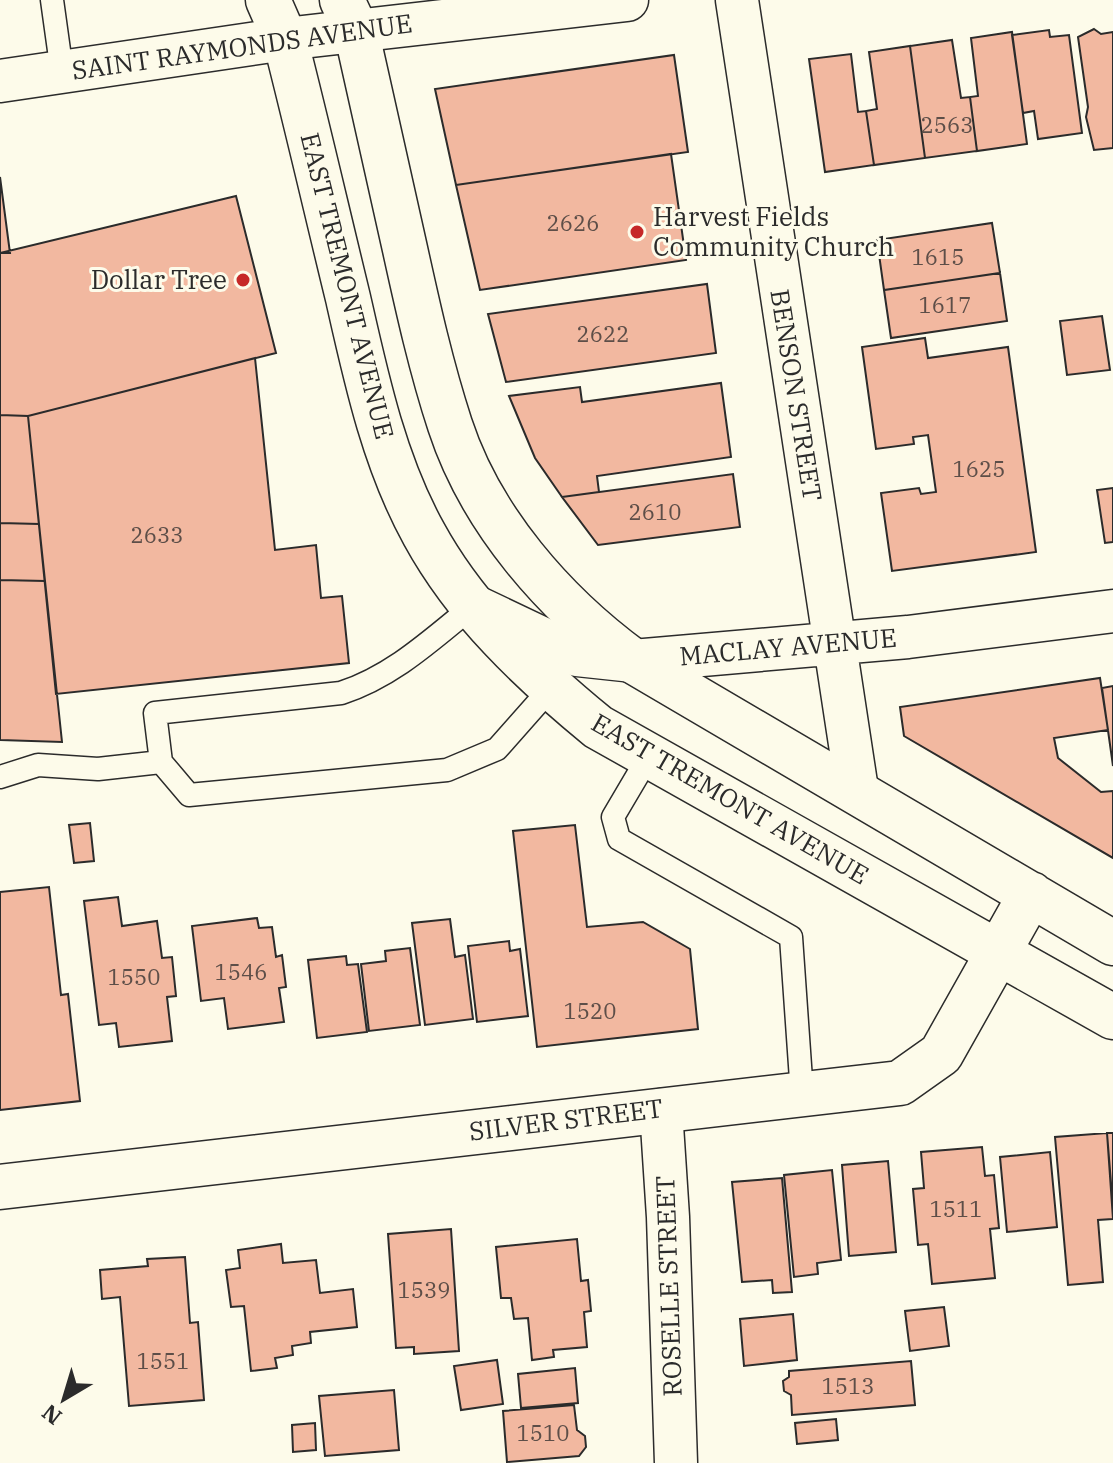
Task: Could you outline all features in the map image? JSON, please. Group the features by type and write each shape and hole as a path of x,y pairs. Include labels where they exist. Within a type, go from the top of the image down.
{"main road":[{"path":"349,15 427,345 451,428 493,513 537,574 597,634 633,661 1113,943"},
{"name":"EAST TREMONT AVENUE","path":"277,19 389,456 424,535 473,606 551,688 598,727 1113,1017"},
{"name":"SILVER STREET","path":"0,1187 900,1083 941,1054 1031,894"}],"street":[{"name":"SAINT RAYMONDS AVENUE","path":"0,81 62,72 277,19 624,0"},
{"name":"BENSON STREET","path":"737,0 857,790"},
{"name":"MACLAY AVENUE","path":"473,606 577,655 633,661 834,644 1113,611"},
{"name":"ROSELLE STREET","path":"661,1110 668,1217 676,1463"}],"lane":[{"path":"52,0 62,72"},
{"path":"473,606 394,670 365,685 341,693 155,713 161,762 189,795 447,770 497,749 551,688"},
{"path":"649,756 613,817 619,839 791,937 802,1094"},
{"path":"0,777 38,765 98,769 161,762"}],"building":[{"path":"1094,29 1101,34 1113,32 1113,148 1094,150 1086,117 1088,107 1078,37"},
{"path":"1049,30 1050,37 1069,35 1082,133 1038,139 1034,111 1023,113 1012,35"},
{"path":"1012,32 1027,144 977,151 970,97 978,96 971,38"},
{"path":"952,40 961,98 970,97 977,151 925,158 910,46"},
{"path":"910,46 925,158 874,165 866,111 877,109 869,52"},
{"path":"851,54 858,112 866,111 874,165 825,172 809,59"},
{"path":"674,55 688,152 456,185 435,89"},
{"path":"671,154 686,260 480,290 456,185"},
{"path":"0,177 10,253 0,253"},
{"path":"236,196 276,353 28,416 0,415 0,253"},
{"path":"992,223 1000,273 884,290 877,240"},
{"path":"1000,273 1007,321 891,338 884,290"},
{"path":"707,284 716,353 506,382 488,314"},
{"path":"1102,316 1110,370 1067,375 1060,321"},
{"path":"925,338 928,358 1008,347 1036,552 892,571 881,493 919,488 921,494 936,492 928,435 913,437 914,444 876,449 862,347"},
{"path":"255,358 275,550 316,545 321,598 342,596 349,663 56,694 28,416"},
{"path":"721,383 731,457 597,476 599,492 562,497 535,458 509,396 580,387 582,402"},
{"path":"0,415 28,416 39,524 0,523"},
{"path":"733,474 740,527 598,545 562,497"},
{"path":"1113,488 1113,542 1105,543 1097,490"},
{"path":"0,523 39,524 45,581 0,580"},
{"path":"0,580 45,581 62,742 0,740"},
{"path":"1100,678 1108,730 1054,738 1058,758 1101,792 1113,791 1113,858 904,736 900,707"},
{"path":"1113,686 1113,766 1102,688"},
{"path":"90,823 94,861 74,863 69,825"},
{"path":"575,825 587,927 643,922 690,949 698,1029 537,1047 513,831"},
{"path":"49,887 61,995 68,994 80,1101 0,1110 0,892"},
{"path":"118,897 122,926 157,921 162,958 172,957 176,996 167,997 172,1041 119,1047 116,1023 99,1025 84,901"},
{"path":"257,918 259,928 272,927 276,957 282,955 286,987 279,988 284,1022 228,1029 224,998 201,1001 192,926"},
{"path":"450,919 455,957 465,955 473,1019 425,1025 412,923"},
{"path":"509,941 510,951 520,949 528,1016 477,1022 468,946"},
{"path":"410,948 420,1025 369,1031 361,964 386,961 385,951"},
{"path":"346,956 347,965 358,964 367,1032 317,1038 308,960"},
{"path":"1107,1133 1113,1133 1113,1208"},
{"path":"1107,1133 1113,1219 1098,1220 1103,1282 1068,1285 1055,1137"},
{"path":"982,1147 985,1176 994,1175 999,1228 990,1229 995,1278 932,1284 928,1244 918,1245 913,1189 924,1188 921,1152"},
{"path":"1050,1152 1057,1227 1007,1232 1000,1157"},
{"path":"888,1161 896,1252 849,1256 842,1165"},
{"path":"832,1170 841,1260 817,1263 818,1274 794,1277 784,1175"},
{"path":"782,1178 792,1292 773,1293 772,1280 742,1282 732,1182"},
{"path":"451,1229 459,1351 414,1354 414,1347 396,1348 388,1234"},
{"path":"577,1239 581,1281 588,1280 591,1311 584,1312 587,1347 553,1350 554,1357 532,1360 528,1318 514,1319 511,1298 501,1298 496,1247"},
{"path":"281,1244 283,1263 316,1260 320,1293 353,1289 357,1327 310,1332 311,1343 292,1346 293,1355 275,1358 277,1368 251,1371 244,1306 231,1307 226,1270 240,1268 238,1250"},
{"path":"185,1257 190,1323 198,1322 204,1400 129,1406 120,1297 102,1299 100,1270 148,1266 147,1259"},
{"path":"944,1307 949,1346 910,1351 905,1311"},
{"path":"793,1314 797,1360 744,1366 740,1319"},
{"path":"497,1360 503,1404 461,1410 454,1366"},
{"path":"911,1361 915,1405 792,1415 791,1395 784,1391 783,1381 789,1377 789,1371"},
{"path":"575,1368 578,1403 521,1408 518,1374"},
{"path":"394,1390 399,1450 325,1456 319,1396"},
{"path":"574,1405 577,1430 585,1436 586,1447 579,1456 507,1462 503,1411"},
{"path":"836,1419 838,1440 797,1444 795,1423"},
{"path":"315,1423 316,1450 293,1452 292,1425"}],"place":[{"name":"Harvest Fields Community Church","path":"637,232"},
{"name":"Dollar Tree","path":"243,280"}]}
